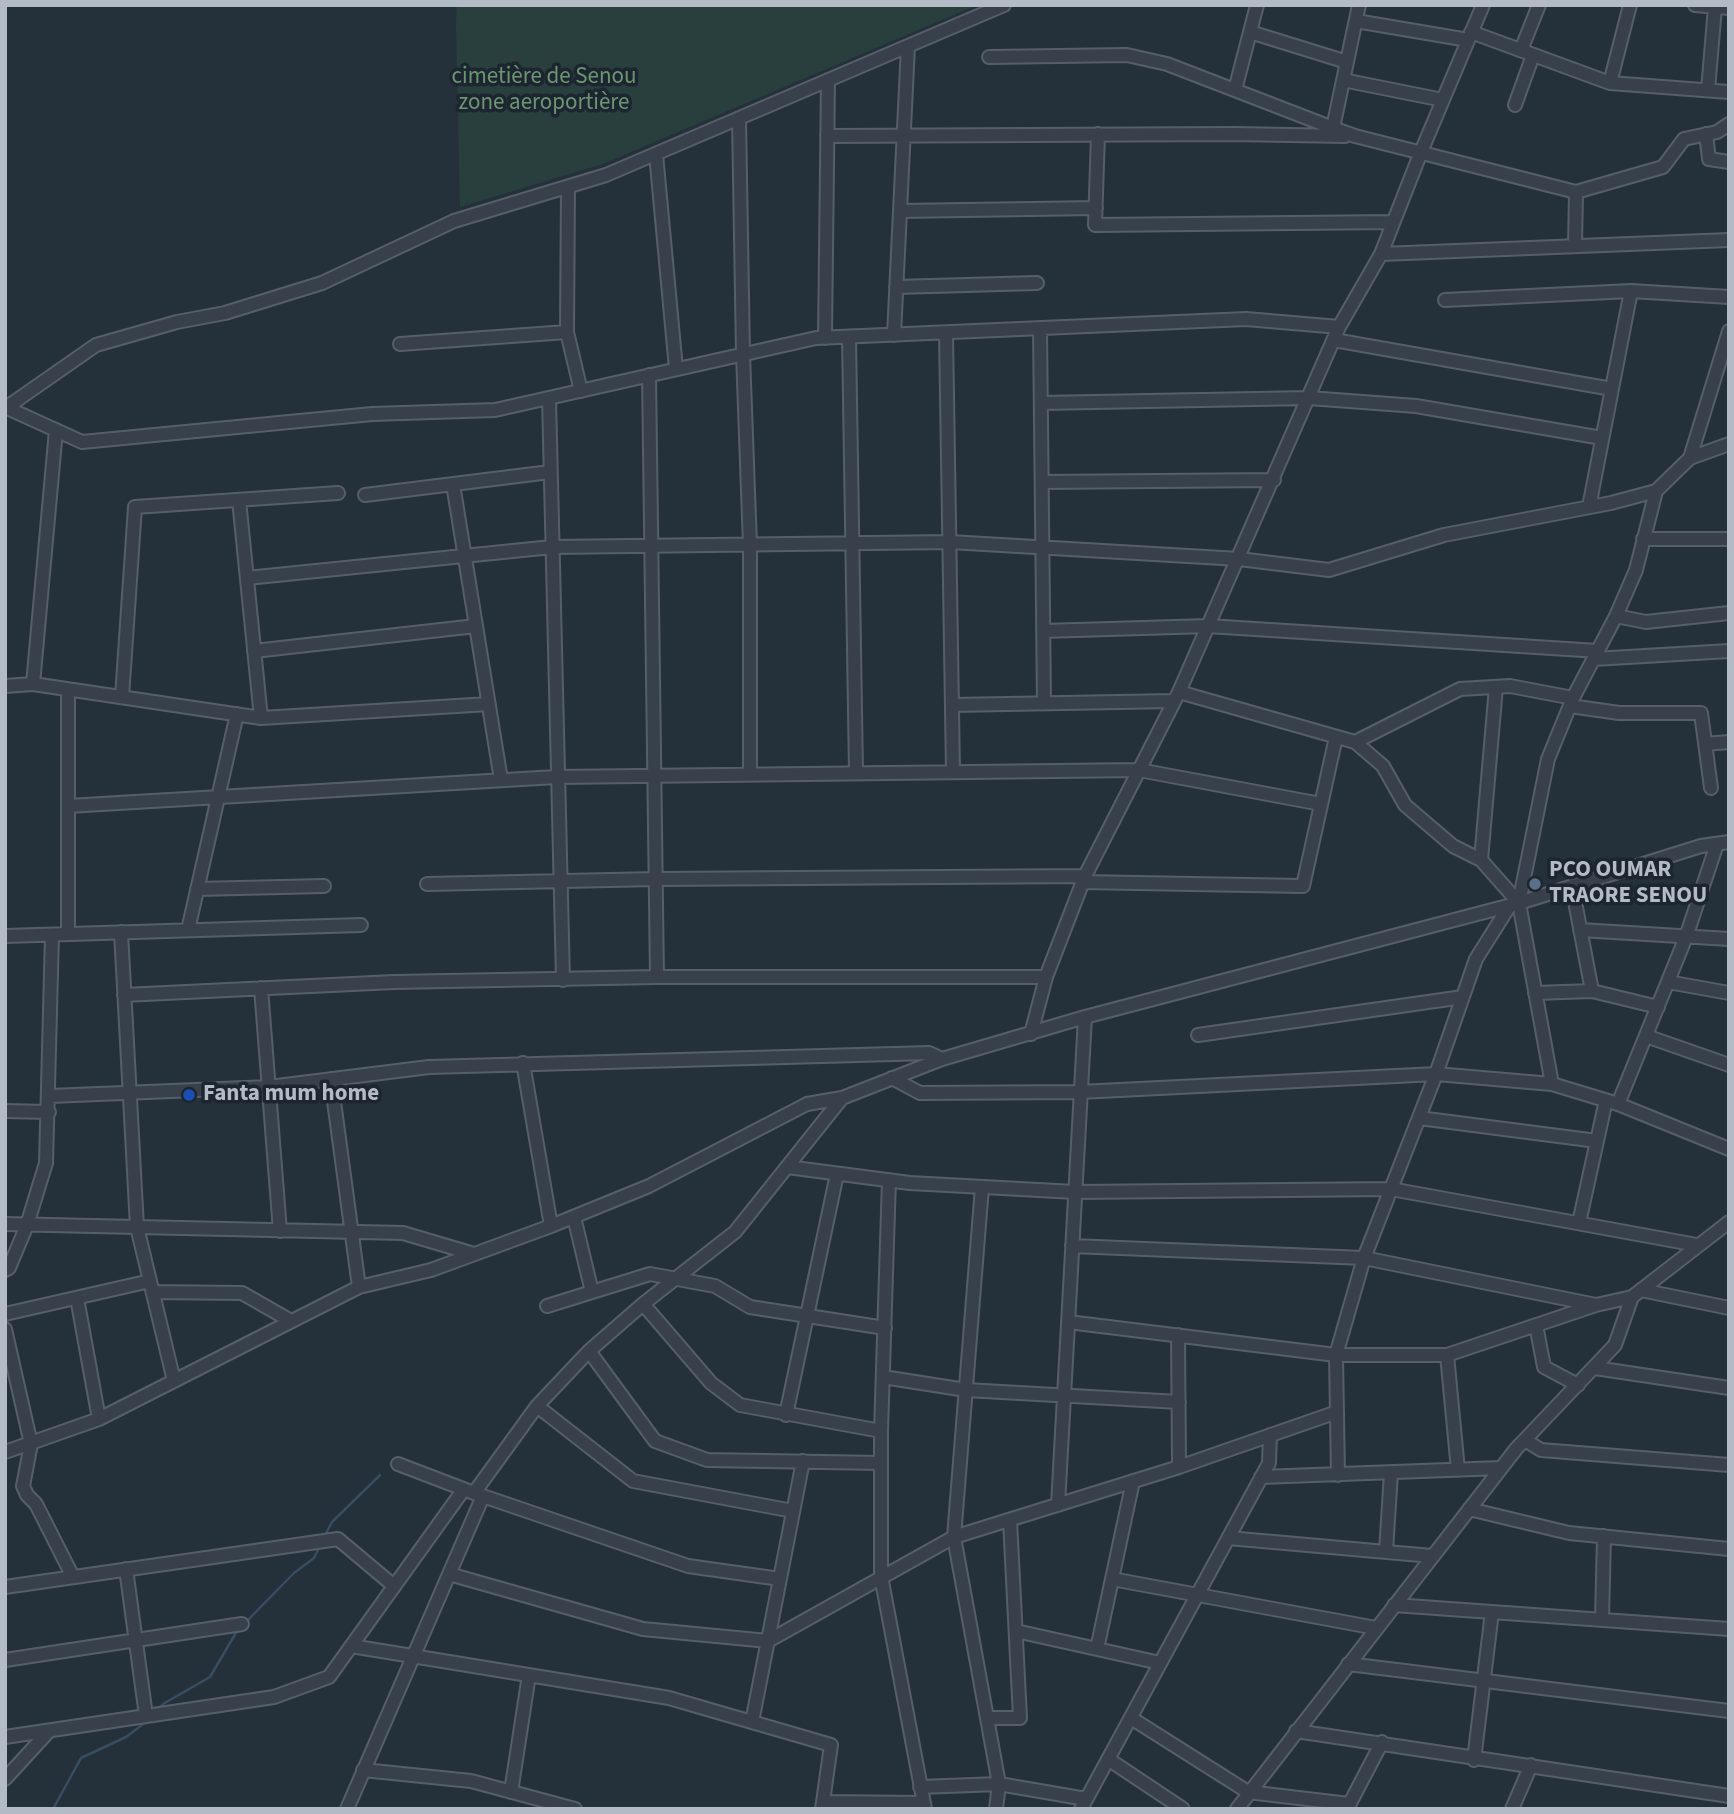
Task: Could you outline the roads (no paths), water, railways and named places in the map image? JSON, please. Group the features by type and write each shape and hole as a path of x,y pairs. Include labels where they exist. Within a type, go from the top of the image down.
{"street":[{"path":"6,407 96,345 225,313 322,283 454,220 606,175 1004,5"},
{"path":"1235,90 1257,5"},
{"path":"1333,128 1359,5"},
{"path":"1031,1034 1046,977 1084,879 1177,697 1336,333 1381,254 1483,5"},
{"path":"1515,105 1539,5"},
{"path":"1610,83 1630,5"},
{"path":"1695,5 1729,8"},
{"path":"1708,90 1715,7"},
{"path":"1356,21 1470,36 1527,52 1610,83 1729,92"},
{"path":"1250,32 1347,62"},
{"path":"894,335 908,46"},
{"path":"989,57 1127,55 1167,64 1354,136 1576,192 1663,167 1684,139 1717,132 1729,124"},
{"path":"825,338 828,80"},
{"path":"1343,80 1443,100"},
{"path":"739,118 750,545 750,774"},
{"path":"1098,134 1095,225 1393,222"},
{"path":"1706,134 1709,159 1729,162"},
{"path":"827,136 1354,136"},
{"path":"656,154 677,369"},
{"path":"568,187 567,332 581,391"},
{"path":"1575,246 1576,192"},
{"path":"900,211 1096,208"},
{"path":"1381,254 1729,240"},
{"path":"896,287 1037,283"},
{"path":"1445,300 1631,291 1729,297"},
{"path":"1589,507 1631,291"},
{"path":"6,407 82,442 372,414 495,410 825,338 1246,319 1336,333 1612,389"},
{"path":"1040,328 1044,704"},
{"path":"1690,458 1729,331"},
{"path":"400,344 567,332"},
{"path":"946,333 953,771"},
{"path":"849,337 856,772"},
{"path":"649,375 657,976"},
{"path":"549,398 556,777 563,980"},
{"path":"1041,403 1309,398 1416,406 1602,438"},
{"path":"33,684 56,430"},
{"path":"1338,1475 1336,1355 1364,1258 1436,1074 1476,959 1514,904 1548,759 1572,702 1616,617 1636,570 1656,491 1690,458 1729,444"},
{"path":"365,495 550,472"},
{"path":"1042,482 1273,480"},
{"path":"453,484 501,780"},
{"path":"247,578 552,547 950,542 1239,559 1329,569 1444,535 1656,491"},
{"path":"122,698 135,507 338,493"},
{"path":"239,500 261,718"},
{"path":"1643,539 1729,539"},
{"path":"1616,617 1646,622 1729,613"},
{"path":"254,650 476,626"},
{"path":"1043,631 1208,626 1596,655 1729,651"},
{"path":"5,686 33,684 261,718 489,704"},
{"path":"1354,742 1460,689 1510,686 1619,713 1701,713 1711,788"},
{"path":"1480,860 1496,687"},
{"path":"68,690 68,934"},
{"path":"952,705 1044,704 1177,697 1354,742 1383,766 1405,805 1453,846 1480,860 1514,904 1535,993 1552,1084"},
{"path":"188,930 237,714"},
{"path":"427,884 656,879 1084,879 1303,886 1336,737"},
{"path":"1705,744 1729,742"},
{"path":"68,806 556,777 1139,769 1321,804"},
{"path":"5,1452 99,1419 359,1287 431,1270 649,1186 807,1104 842,1098 942,1059 1084,1017 1514,904 1701,846 1723,843 1646,1036 1612,1102 1597,1141 1579,1223"},
{"path":"197,890 324,886"},
{"path":"1572,887 1592,991"},
{"path":"5,936 361,925"},
{"path":"1580,930 1729,939"},
{"path":"121,932 137,1227 174,1381"},
{"path":"5,1270 9,1268 27,1225 46,1163 50,1096 52,934"},
{"path":"124,995 394,982 657,976 1046,977"},
{"path":"1668,982 1729,993"},
{"path":"261,988 280,1231"},
{"path":"1535,993 1592,991 1658,1007"},
{"path":"1198,1035 1463,997"},
{"path":"1058,1505 1084,1017"},
{"path":"1646,1036 1729,1065"},
{"path":"50,1096 269,1087 429,1067 523,1063 929,1054 942,1059"},
{"path":"523,1063 551,1226"},
{"path":"892,1079 920,1093 1080,1092 1436,1074 1552,1084 1612,1102 1729,1149"},
{"path":"331,1079 359,1287"},
{"path":"5,1737 274,1697 329,1677 394,1586 473,1492 537,1406 589,1351 643,1304 735,1232 842,1098"},
{"path":"5,1111 49,1112"},
{"path":"1419,1118 1597,1141"},
{"path":"787,1167 889,1180 1075,1192 1391,1189 1697,1245"},
{"path":"786,1415 837,1174"},
{"path":"351,1646 668,1698 831,1745 822,1805 924,1806 881,1576 881,1431 889,1180"},
{"path":"982,1187 954,1537 999,1784 996,1809"},
{"path":"574,1217 592,1292"},
{"path":"1068,1322 1336,1355 1447,1355 1636,1294 1729,1222"},
{"path":"5,1224 403,1233 474,1254"},
{"path":"1072,1246 1364,1258 1596,1305"},
{"path":"547,1306 650,1274 715,1286 750,1307 885,1328"},
{"path":"5,1314 77,1298 151,1286 242,1293 291,1321"},
{"path":"1636,1294 1729,1308"},
{"path":"1237,1809 1501,1468 1615,1345 1636,1294"},
{"path":"77,1298 99,1419"},
{"path":"643,1304 711,1383 740,1405 881,1431"},
{"path":"1536,1325 1544,1367 1578,1385"},
{"path":"5,1329 31,1444 23,1486 36,1504 73,1577"},
{"path":"1178,1335 1179,1467"},
{"path":"589,1351 655,1441 707,1460 881,1463"},
{"path":"1447,1355 1458,1470"},
{"path":"1595,1368 1729,1388"},
{"path":"883,1377 966,1390 1179,1402"},
{"path":"537,1406 632,1481 793,1511"},
{"path":"449,1574 643,1629 768,1641 954,1537 1179,1467 1337,1412"},
{"path":"920,1787 999,1784 1083,1804 1269,1463 1270,1435"},
{"path":"1525,1440 1541,1450 1729,1465"},
{"path":"752,1722 803,1461"},
{"path":"398,1464 688,1566 780,1579"},
{"path":"1261,1477 1501,1468"},
{"path":"1386,1551 1391,1473"},
{"path":"1097,1649 1133,1481"},
{"path":"346,1809 449,1574 473,1492"},
{"path":"1469,1509 1569,1532 1729,1549"},
{"path":"987,1718 1020,1718 1010,1520"},
{"path":"1602,1620 1604,1536"},
{"path":"1228,1538 1433,1556"},
{"path":"5,1587 338,1539 394,1586"},
{"path":"126,1569 146,1716"},
{"path":"1112,1579 1376,1629"},
{"path":"1394,1605 1729,1629"},
{"path":"1474,1758 1492,1612"},
{"path":"5,1660 242,1624"},
{"path":"1016,1631 1160,1663"},
{"path":"1348,1664 1729,1711"},
{"path":"511,1792 528,1675"},
{"path":"1130,1718 1248,1792 1348,1806 1382,1742"},
{"path":"5,1779 49,1731"},
{"path":"1296,1731 1729,1796"},
{"path":"1108,1759 1183,1809"},
{"path":"1512,1809 1531,1765"},
{"path":"363,1770 471,1782 575,1809"}],"waterway":[{"path":"324,1537 332,1522 380,1475"},
{"path":"247,1621 294,1573 314,1558 320,1546"},
{"path":"158,1710 163,1704 210,1677 237,1631"},
{"path":"53,1809 81,1758 126,1737 146,1722"}],"place":[{"name":"PCO OUMAR TRAORE SENOU","path":"1535,884"},
{"name":"Fanta mum home","path":"189,1095"}],"park label":[{"name":"cimetière de Senou zone aeroportière","path":"544,91"}]}
